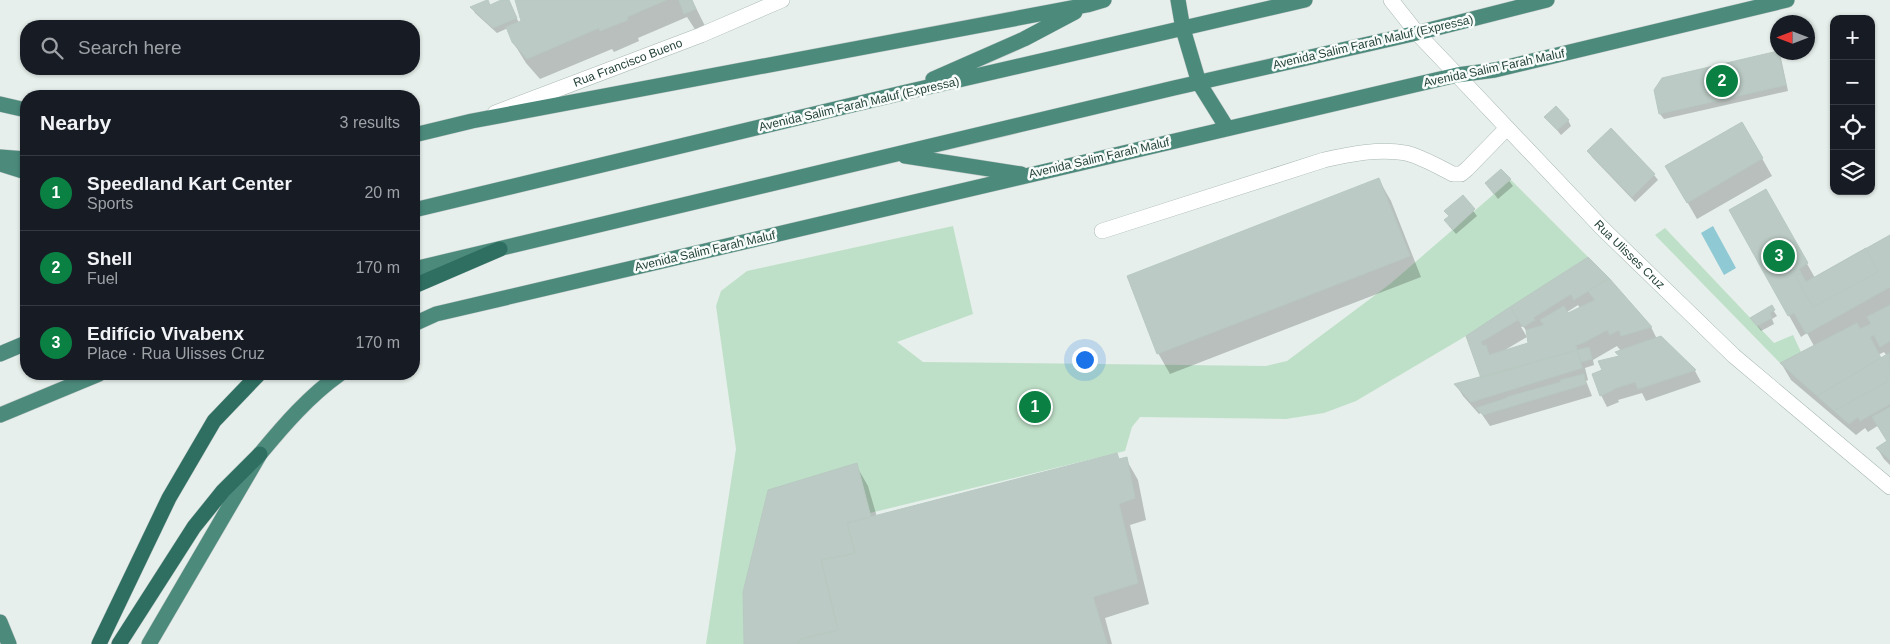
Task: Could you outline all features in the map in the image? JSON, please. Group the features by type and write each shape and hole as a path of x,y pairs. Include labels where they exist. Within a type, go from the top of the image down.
{"highway":[{"path":"1178,0 1183,29 1199,82 1227,128"},
{"name":"Avenida Salim Farah Maluf (Expressa)","path":"420,209 902,93 1305,0"},
{"name":"Avenida Salim Farah Maluf (Expressa)","path":"1199,82 1417,33 1547,0"},
{"name":"Avenida Salim Farah Maluf","path":"420,321 436,314 1227,128 1457,76 1495,70 1787,0"},
{"path":"420,134 472,121 1095,2"},
{"path":"902,93 1024,39 1095,2"},
{"path":"420,268 1199,82"},
{"path":"0,104 20,109"},
{"path":"896,155 1029,175"},
{"path":"0,156 20,158"},
{"path":"0,164 20,170"},
{"path":"420,283 500,249"},
{"path":"0,354 20,346"},
{"path":"0,415 84,380"},
{"path":"99,644 169,498 214,422 253,380"},
{"path":"119,644 194,527 223,491 260,454 321,387 331,380"},
{"path":"149,644 260,454"},
{"path":"0,622 9,644"}],"street":[{"name":"Rua Francisco Bueno","path":"472,121 701,35 782,0"},
{"name":"Rua Ulisses Cruz","path":"1391,0 1417,33 1602,228 1734,356 1890,487"},
{"path":"1102,231 1324,160 1350,154 1394,152 1408,154 1453,174 1461,174 1507,128"}],"green space":[{"path":"1508,177 1588,257 1466,336 1356,401 1324,413 1286,419 1140,417 1132,427 1125,451 870,513 847,523 799,644 706,644 736,449 716,306 721,291 747,271 953,226 973,314 897,342 923,362 1266,366 1287,361 1390,284 1494,194"},
{"path":"1665,228 1774,343 1793,335 1801,352 1780,363 1655,235"}],"water":[{"path":"1713,226 1736,268 1724,275 1701,233"}],"building":[{"path":"488,0 490,5 501,0 509,0 517,18 493,28 470,7"},
{"path":"515,0 666,0 627,17 628,20 600,31 599,28 527,59 512,42 506,27 521,21"},
{"path":"679,0 692,0 696,9 684,14"},
{"path":"1770,53 1770,60 1780,60 1786,85 1659,114 1654,90 1662,78"},
{"path":"1556,106 1569,120 1557,130 1544,117"},
{"path":"1742,122 1763,158 1687,203 1665,166"},
{"path":"1611,128 1655,174 1632,197 1587,151"},
{"path":"1501,169 1511,179 1494,194 1485,183"},
{"path":"1379,178 1410,256 1157,354 1127,276"},
{"path":"1766,189 1808,263 1799,269 1806,282 1890,235 1890,287 1806,334 1794,313 1788,316 1729,210"},
{"path":"1463,195 1475,209 1453,230 1444,220 1449,216 1444,211"},
{"path":"1866,248 1878,272 1813,307 1795,276 1801,273 1806,282"},
{"path":"1588,257 1609,278 1574,300 1571,294 1533,318 1535,320 1523,327 1510,307"},
{"path":"1609,278 1652,327 1621,336 1619,330 1610,335 1607,330 1576,345 1577,350 1481,378 1466,336 1510,307 1518,320 1481,342 1483,346 1486,345 1489,355 1528,343 1526,330 1544,325 1540,320 1564,306 1568,313 1595,300 1588,291"},
{"path":"1772,305 1775,310 1770,313 1772,318 1757,326 1750,318"},
{"path":"1890,305 1890,341 1880,347 1874,335 1870,337 1881,358 1817,396 1780,363 1857,323 1860,329 1871,324 1867,317"},
{"path":"1661,336 1696,370 1638,389 1635,382 1613,389 1600,396 1592,374 1602,370 1598,361 1619,356 1615,352"},
{"path":"1589,347 1592,359 1581,362 1577,350"},
{"path":"1577,350 1582,368 1471,402 1454,384"},
{"path":"1889,353 1890,380 1834,411 1817,396"},
{"path":"1584,374 1586,384 1483,415 1476,408 1561,382 1560,380"},
{"path":"1890,380 1890,404 1860,421 1858,417 1849,424 1834,411"},
{"path":"1890,407 1890,439 1887,441 1872,417"},
{"path":"1890,439 1890,460 1876,448"},
{"path":"1117,453 1119,459 1127,457 1135,498 1119,504 1138,583 1093,597 1107,644 799,644 798,640 838,630 821,560 855,553 847,523"},
{"path":"857,463 871,517 847,523 855,553 821,560 838,630 798,640 799,644 744,644 743,592 768,490"}],"place":[{"name":"Shell","path":"1722,81"},
{"name":"Edifício Vivabenx","path":"1779,256"},
{"name":"Speedland Kart Center","path":"1035,407"}]}
